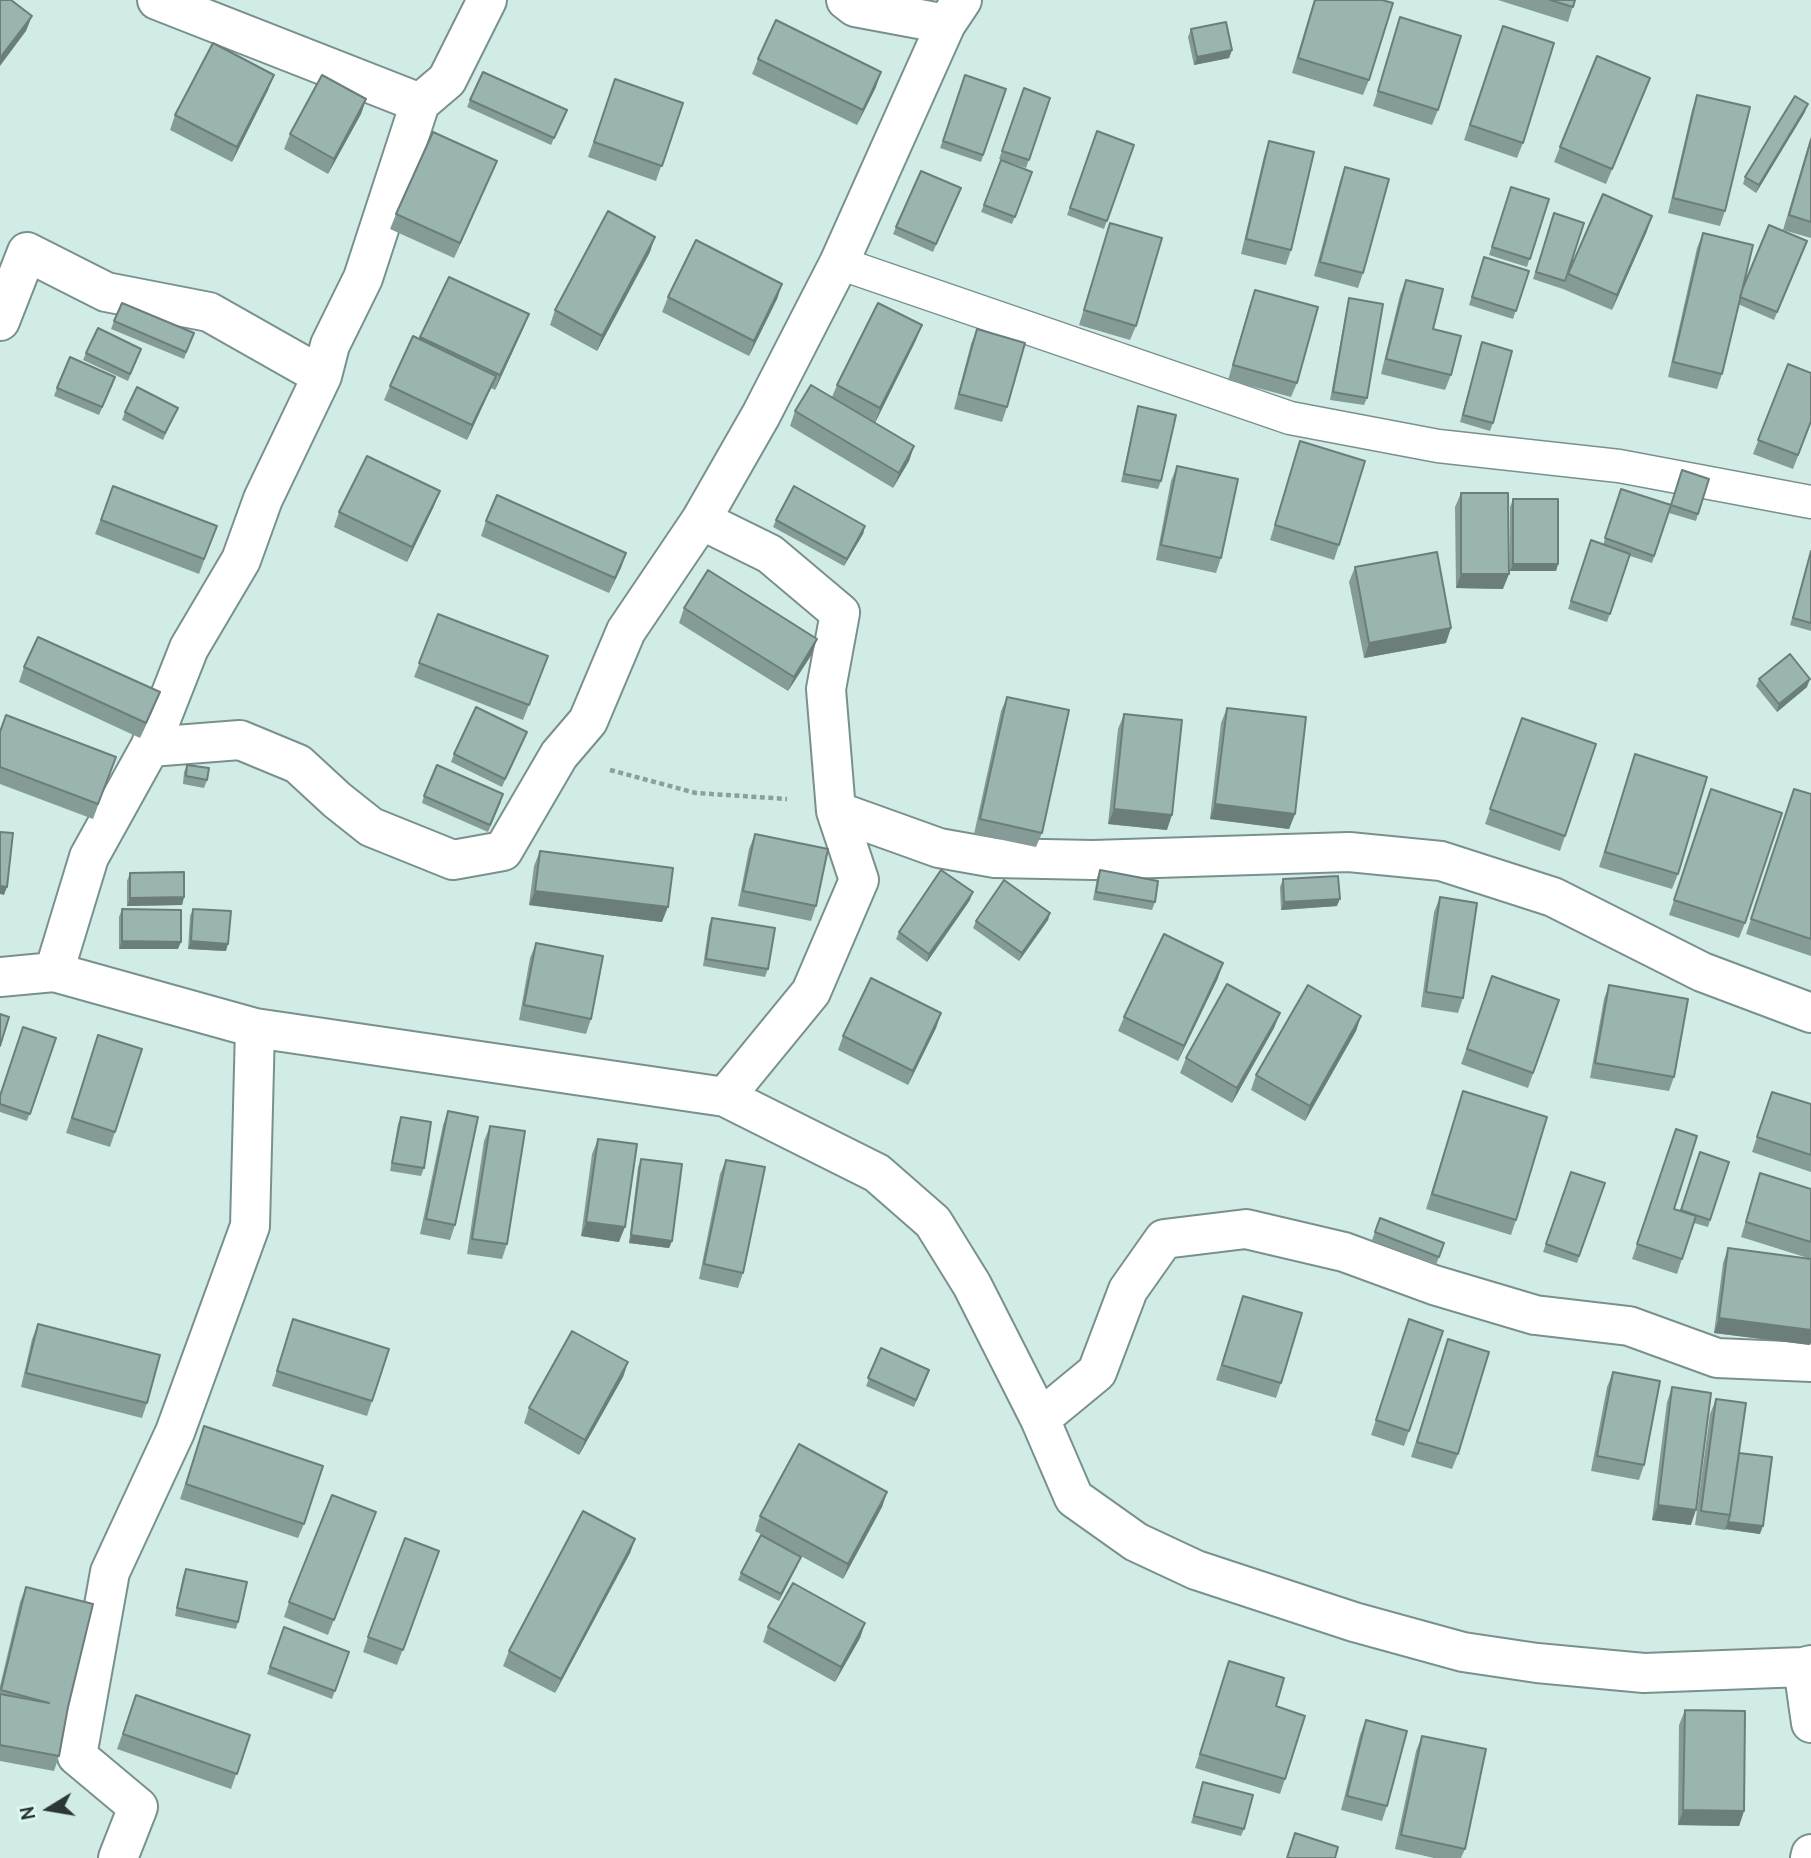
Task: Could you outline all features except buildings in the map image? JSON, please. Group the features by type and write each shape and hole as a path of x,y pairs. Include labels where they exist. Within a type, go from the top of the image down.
{"street":[{"path":"157,0 420,103"},
{"path":"54,972 89,857 150,747 188,648 241,560 263,499 322,376 330,345 363,278 420,103 447,80 487,0"},
{"path":"150,747 240,740 298,764 371,827 453,860 503,850 558,755 587,722 626,631 701,520 761,415 839,263 954,12 855,7 846,0"},
{"path":"0,321 27,252 106,292 209,312 322,376"},
{"path":"701,520 770,554 840,612 826,689 836,811 859,880 811,992 725,1097"},
{"path":"836,811 939,849 995,858 1093,860 1349,852 1441,861 1553,897 1702,972 1811,1013"},
{"path":"0,977 54,972 255,1028 725,1097 877,1173 933,1222 972,1285 1040,1419 1074,1498 1136,1542 1196,1570 1354,1622 1463,1652 1537,1663 1644,1673 1807,1666 1811,1723"},
{"path":"118,1858 138,1807 77,1756 110,1572 174,1432 250,1226 255,1028"},
{"path":"1040,1419 1097,1372 1128,1290 1164,1239 1246,1229 1344,1252 1434,1284 1535,1315 1629,1326 1717,1358 1811,1362"}],"lane":[{"path":"839,263 1290,418 1438,446 1619,466 1811,502"}],"path":[{"path":"558,755 696,793 810,801 836,811"}]}
